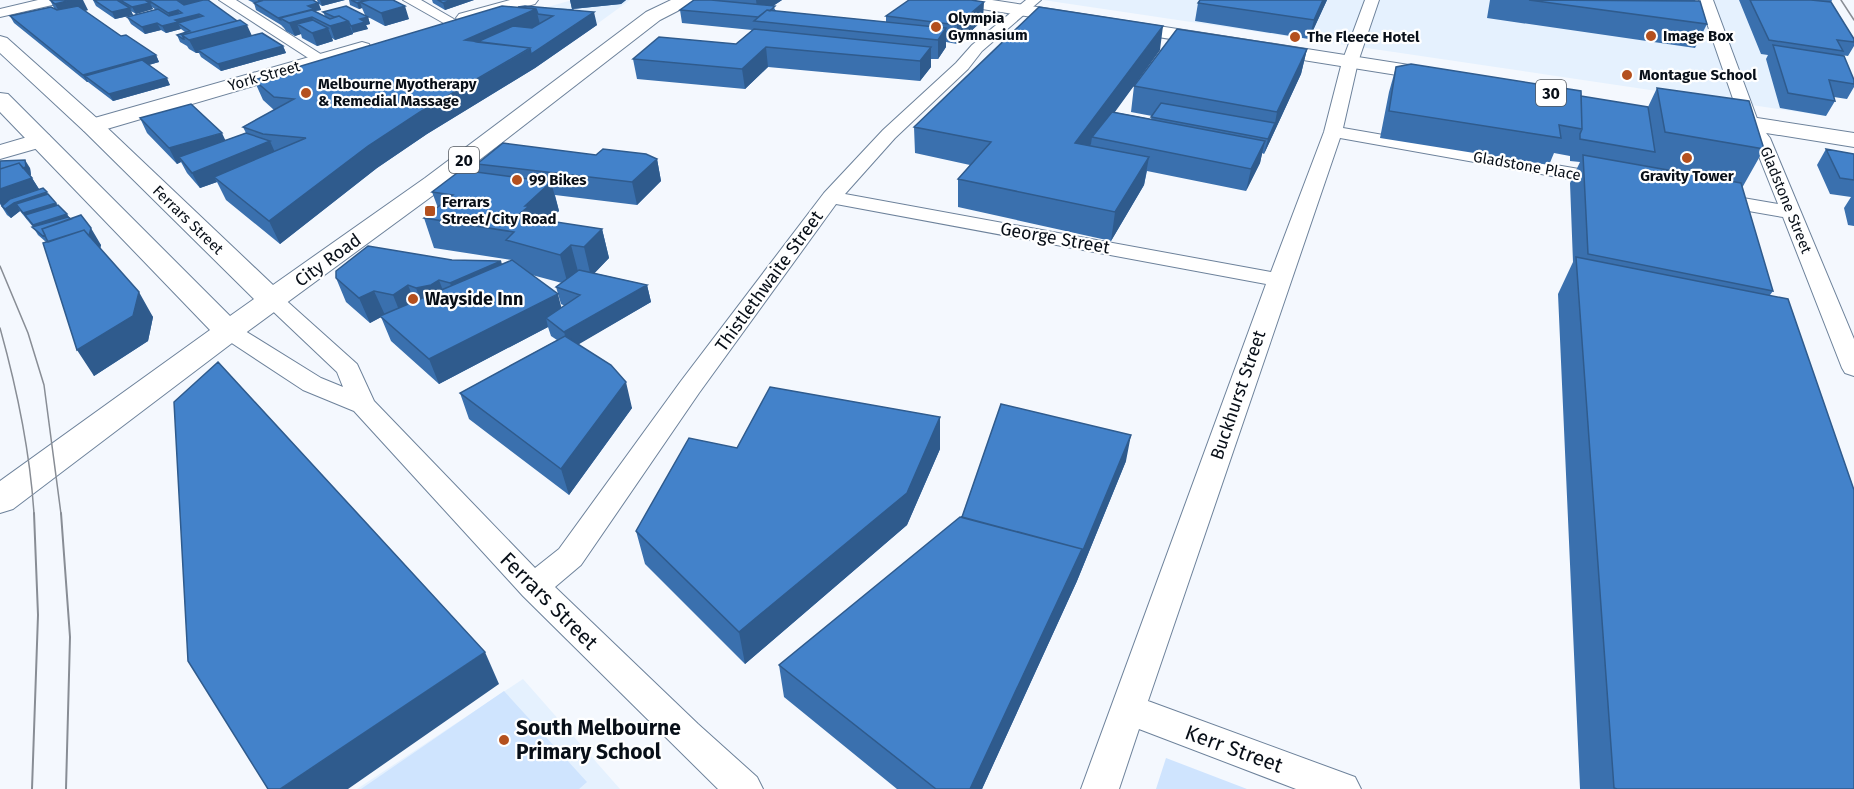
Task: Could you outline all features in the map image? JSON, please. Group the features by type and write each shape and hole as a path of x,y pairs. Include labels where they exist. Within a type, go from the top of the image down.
{"main road":[{"name":"City Road","path":"0,500 434,183 655,8 685,0"},
{"path":"957,0 1029,5 1350,62 1466,80"},
{"name":"Ferrars Street","path":"0,42 67,133 205,310 230,331"},
{"name":"Ferrars Street","path":"0,99 67,133 272,300"},
{"path":"1692,115 1854,140"}],"street":[{"path":"0,13 56,0"},
{"path":"226,0 322,60"},
{"path":"410,0 452,22"},
{"path":"421,31 529,0"},
{"name":"Buckhurst Street","path":"1100,789 1126,709 1278,280 1333,132 1350,62 1372,0"},
{"name":"Gladstone Street","path":"1706,0 1752,124 1761,138 1854,368"},
{"name":"Thistlethwaite Street","path":"534,587 570,557 690,387 831,197 889,134 963,66 977,48 1029,5"},
{"name":"York Street","path":"0,152 378,43"},
{"name":"Gladstone Place","path":"1333,132 1628,184"},
{"path":"1698,196 1792,213"},
{"name":"George Street","path":"831,197 1278,280"},
{"name":"Ferrars Street","path":"272,300 348,369 363,405 534,587 685,735 744,789"},
{"name":"Ferrars Street","path":"230,331 312,384 363,405"},
{"name":"Kerr Street","path":"1126,709 1342,789"}],"shaded area":[{"path":"572,0 630,0 597,24 517,16"},
{"path":"1043,0 1815,0 1830,54 1847,99 1821,95 1826,116"},
{"name":"South Melbourne Primary School","path":"523,679 620,789 357,789"},
{"name":"South Melbourne Primary School","path":"504,691 587,782 579,789 361,789"},
{"path":"1166,758 1247,789 1156,789"}],"building":[{"path":"50,0 71,0 55,4"},
{"path":"94,0 117,0 130,8 112,12"},
{"path":"120,0 145,0 150,3 132,7"},
{"path":"148,0 183,0 178,1 184,5 208,0 237,21 182,35 183,39 177,35 190,31 178,23 203,16 199,14 162,26 157,23 142,27 127,17 158,9 169,16 182,13 178,10 168,13"},
{"path":"258,0 313,0 318,3 308,6 314,9 278,18 254,3 261,1"},
{"path":"393,0 405,6 381,13 360,2"},
{"path":"694,0 775,6 758,17 680,10"},
{"path":"909,0 984,2 957,25 886,16"},
{"path":"1200,0 1323,0 1314,20 1198,3"},
{"path":"1529,0 1700,1 1707,24"},
{"path":"1750,0 1831,2 1854,42 1837,40 1843,51 1769,40"},
{"path":"78,6 121,36 126,35 156,55 83,75 10,16 51,7 57,10"},
{"path":"346,6 368,17 360,19 365,22 351,26 348,21 339,16 334,17 323,12"},
{"path":"502,6 536,9 465,40 530,48 420,112 368,146 269,221 214,177 306,138 263,134 243,127 294,99 274,97 254,80"},
{"path":"518,7 594,12 531,54 530,48 477,42 513,26 532,28 553,16 538,14 536,9"},
{"path":"1039,7 1163,26 1075,143 1149,157 1115,212 958,179 991,142 914,127"},
{"path":"312,10 330,19 339,16 348,21 330,26 312,17 289,23 280,18"},
{"path":"767,10 946,28 938,40 754,21"},
{"path":"240,20 247,25 189,40 182,35"},
{"path":"313,20 328,28 312,33 297,24"},
{"path":"754,29 931,47 920,61 766,47 742,69 633,59 659,37 736,44"},
{"path":"1177,29 1307,49 1277,112 1134,86"},
{"path":"262,33 283,46 218,64 198,50"},
{"path":"1773,45 1844,56 1854,84 1829,80 1835,101 1788,93"},
{"path":"142,60 167,78 109,94 85,76"},
{"path":"1411,64 1581,91 1582,129 1559,125 1561,138 1389,111 1396,67"},
{"path":"1657,88 1749,101 1764,149 1665,132"},
{"path":"1581,96 1648,107 1655,152 1580,139"},
{"path":"1161,103 1275,123 1268,139 1151,117"},
{"path":"191,104 222,133 169,148 140,118"},
{"path":"1112,112 1265,141 1251,169 1092,137"},
{"path":"246,133 270,141 192,173 179,157"},
{"path":"503,143 596,155 603,149 646,154 657,159 632,182 477,164"},
{"path":"1826,149 1854,154 1854,180 1840,178"},
{"path":"1583,155 1741,183 1773,291 1588,254"},
{"path":"25,160 26,167 23,168 19,163 0,169 0,161"},
{"path":"19,163 32,178 0,189 0,169"},
{"path":"461,170 551,182 517,216 602,229 584,247 571,245 560,255 506,240 514,232 424,218 453,195 432,192"},
{"path":"43,188 47,192 14,203 5,209 2,206 10,199"},
{"path":"48,194 56,203 23,213 16,204"},
{"path":"58,205 67,214 33,225 25,215"},
{"path":"81,215 91,228 89,236 84,230 48,242 42,229"},
{"path":"68,217 71,219 42,229 45,235 43,236 32,227"},
{"path":"84,230 139,292 133,316 77,350 43,243"},
{"path":"368,246 452,260 501,261 450,283 439,280 431,285 416,288 408,285 393,295 374,291 359,298 336,278 336,271"},
{"path":"1576,257 1788,299 1854,490 1854,789 1614,788"},
{"path":"512,260 558,294 429,359 380,316"},
{"path":"579,270 647,285 564,332 546,318 580,295 556,287"},
{"path":"565,336 611,365 626,382 561,469 460,393"},
{"path":"218,362 485,652 280,789 268,789 188,661 174,402"},
{"path":"770,387 940,417 907,493 739,632 636,531 689,438 737,448"},
{"path":"1001,404 1131,435 1081,555 1082,549 962,517"},
{"path":"960,517 1082,549 970,789 936,789 779,665"}],"tram line":[{"path":"1841,0 1854,20"},
{"path":"0,266 28,333 44,385 61,514"},
{"path":"0,328 22,420 34,514"},
{"path":"32,789 38,615 34,513"},
{"path":"61,513 70,637 66,789"}],"place":[{"name":"Olympia Gymnasium","path":"936,27"},
{"name":"Image Box","path":"1651,36"},
{"name":"The Fleece Hotel","path":"1295,37"},
{"name":"Montague School","path":"1627,75"},
{"name":"Melbourne Myotherapy & Remedial Massage","path":"306,93"},
{"name":"Gravity Tower","path":"1687,158"},
{"name":"99 Bikes","path":"517,180"},
{"name":"Ferrars Street/City Road","path":"430,211"},
{"name":"Wayside Inn","path":"413,299"},
{"name":"South Melbourne Primary School","path":"504,740"}]}
